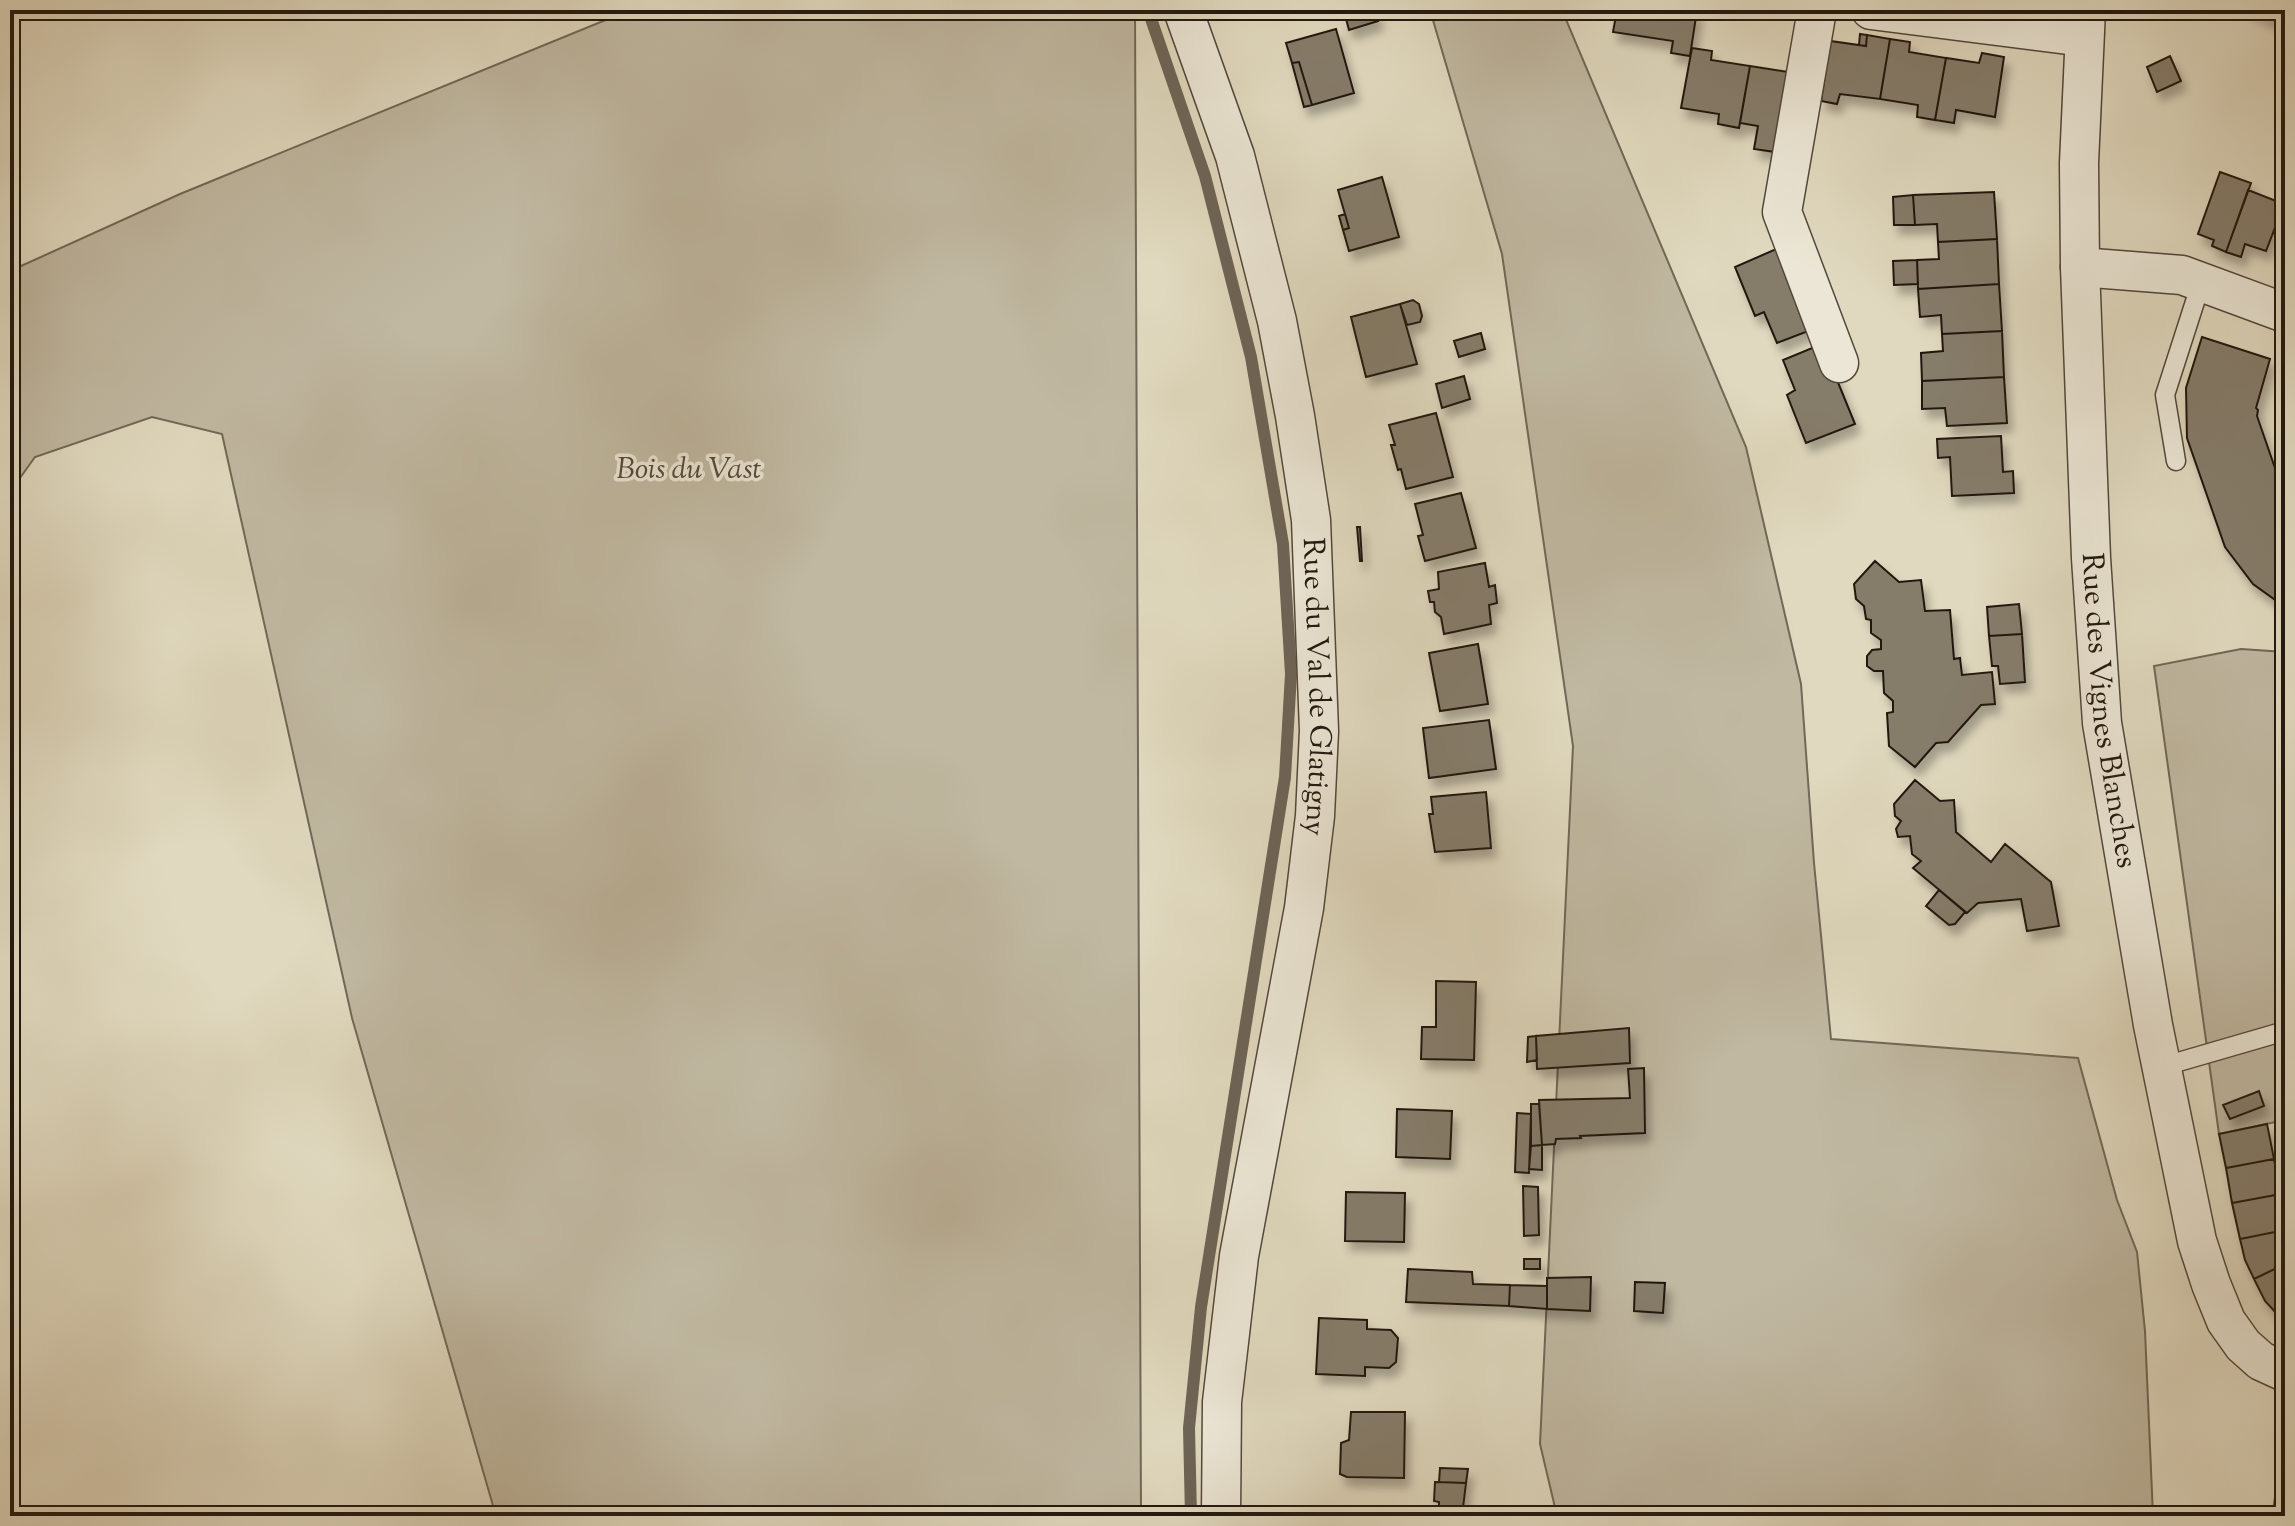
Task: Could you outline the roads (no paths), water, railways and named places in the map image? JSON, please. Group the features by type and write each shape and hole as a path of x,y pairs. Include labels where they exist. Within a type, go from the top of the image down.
{"street":[{"name":"Rue du Val de Glatigny","path":"1183,10 1235,156 1277,321 1295,416 1311,520 1319,731 1315,816 1304,908 1239,1256 1222,1402 1221,1516"},
{"path":"1817,10 1782,212 1839,363"},
{"path":"1871,10 2085,24"},
{"name":"Rue des Vignes Blanches","path":"2085,24 2079,163 2080,267 2091,558 2102,723 2161,1067 2197,1241 2226,1321 2243,1345 2261,1361 2285,1372"},
{"path":"2080,267 2182,275 2285,313"}],"lane":[{"path":"2176,461 2165,395 2201,283"},
{"path":"2161,1067 2285,1031"}],"waterway":[{"path":"1148,10 1205,176 1251,357 1283,544 1291,674 1285,777 1201,1307 1189,1428 1191,1516"}],"park label":[{"name":"Bois du Vast","path":"689,470"}]}
